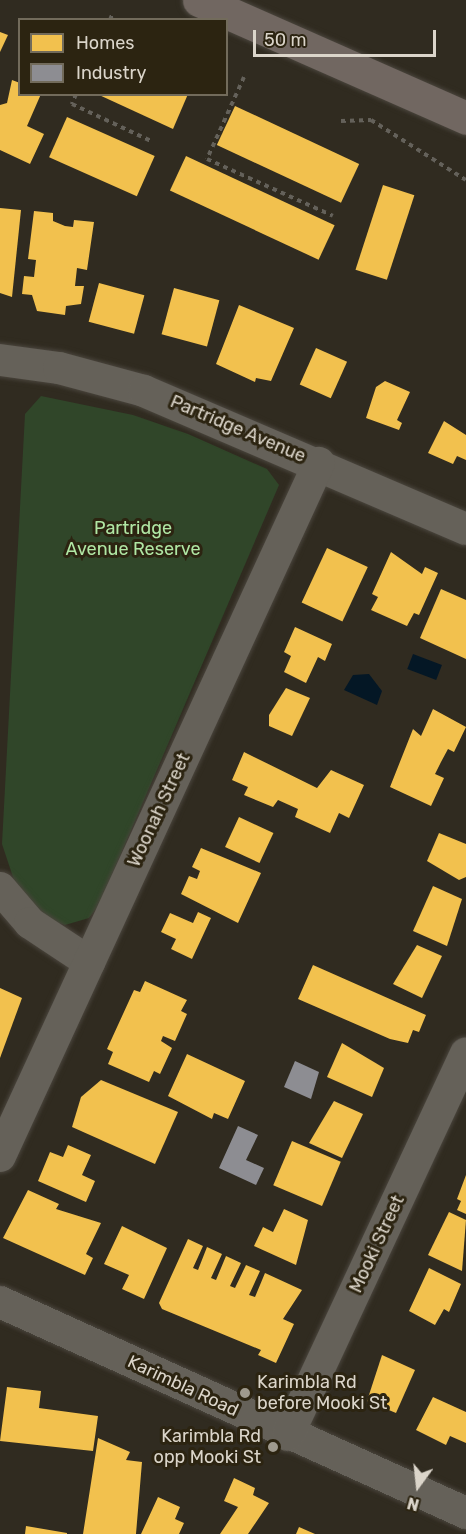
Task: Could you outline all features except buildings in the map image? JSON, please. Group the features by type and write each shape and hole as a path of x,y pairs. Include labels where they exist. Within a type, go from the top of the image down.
{"main road":[{"path":"199,0 466,118"}],"street":[{"name":"Partridge Avenue","path":"0,360 59,368 144,391 319,464 466,529"},
{"name":"Woonah Street","path":"0,1156 319,464"},
{"path":"0,888 30,923 89,962"},
{"name":"Mooki Street","path":"288,1435 466,1053"},
{"name":"Karimbla Road","path":"0,1302 288,1435 466,1513"}],"path":[{"path":"244,77 207,159 333,216"},
{"path":"75,96 72,105 151,141"},
{"path":"341,121 371,120 466,180"}],"green space":[{"name":"Partridge Avenue Reserve","path":"41,396 133,415 188,434 267,469 279,485 99,905 89,918 65,925 49,920 17,889 2,844 25,414"}],"water":[{"path":"413,654 442,665 436,680 407,669"},
{"path":"369,674 382,691 377,705 344,690 353,675"}],"place":[{"name":"Karimbla Rd before Mooki St","path":"245,1393"},
{"name":"Karimbla Rd opp Mooki St","path":"273,1447"}]}
